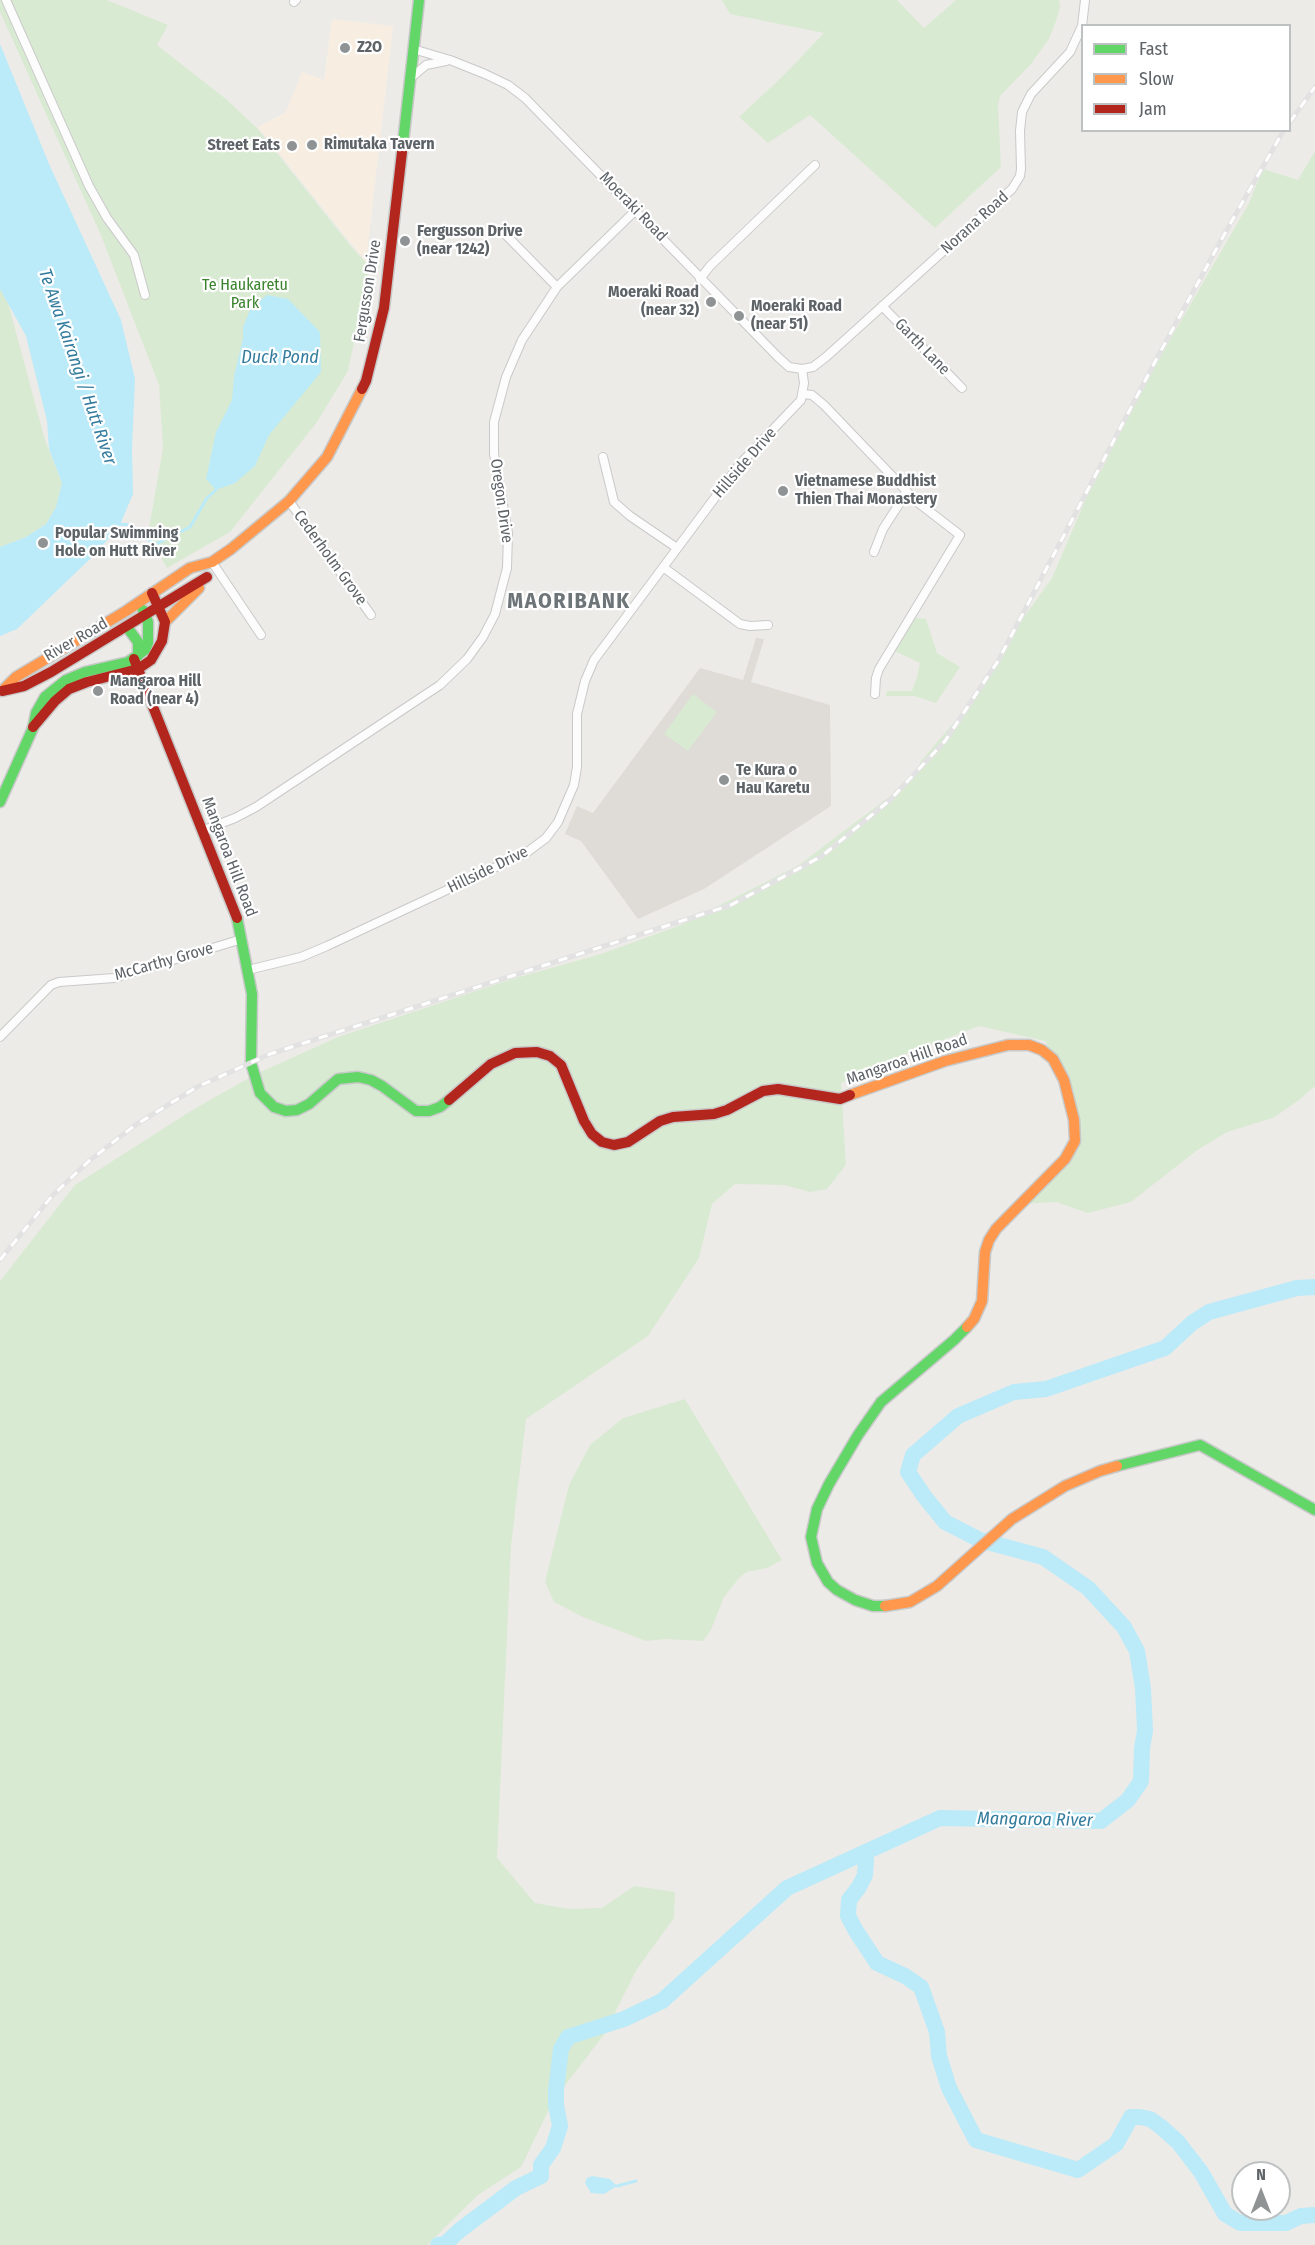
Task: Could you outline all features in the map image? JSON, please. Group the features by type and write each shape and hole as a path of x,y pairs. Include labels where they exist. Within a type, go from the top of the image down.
{"main road":[{"name":"Fergusson Drive","path":"138,602 190,568 212,562 289,501 330,451 355,404 372,361 384,309 419,0"},
{"path":"0,802 33,728 40,704 58,684 85,672 151,660 159,648 165,622 195,593 207,577 212,562"},
{"path":"159,607 207,577"},
{"path":"152,593 165,622"},
{"path":"137,661 148,643 148,622 138,602"},
{"name":"River Road","path":"2,691 16,677 138,602"},
{"name":"River Road","path":"2,691 24,686 159,607"},
{"name":"Mangaroa Hill Road","path":"127,627 138,642 137,661 234,906 248,970 252,1005 251,1063 260,1093 274,1107 297,1110 309,1104 338,1079 358,1077 382,1086 410,1108 422,1112 429,1111 440,1107 491,1064 515,1053 530,1051 550,1056 561,1065 592,1134 602,1142 614,1145 628,1142 660,1121 673,1117 714,1114 727,1110 763,1091 778,1089 840,1099 945,1061 994,1048 1022,1044 1047,1054 1058,1065 1064,1080 1076,1134 1073,1147 1065,1159 996,1229 989,1240 985,1252 982,1301 977,1314 960,1335 891,1392 872,1412 829,1484 817,1509 812,1529 814,1555 821,1573 828,1582 846,1596 873,1606 901,1605 919,1599 937,1586 999,1529 1025,1510 1081,1478 1171,1450 1200,1445 1315,1510"}],"street":[{"path":"6,0 89,186 107,218 134,255 145,295"},
{"name":"Norana Road","path":"1082,24 1085,0"},
{"name":"Norana Road","path":"802,369 817,364 1005,197 1016,184 1021,169 1022,112 1031,94 1070,52 1081,28"},
{"name":"Moeraki Road","path":"413,49 450,60 508,85 525,98 785,364 792,368 802,369"},
{"path":"410,79 426,65 450,60"},
{"path":"700,279 710,266 815,165"},
{"name":"Oregon Drive","path":"204,830 256,807 440,686 467,659 483,637 495,614 507,568 506,514 494,454 494,422 506,377 522,339 557,287 636,210"},
{"path":"502,231 557,287"},
{"name":"Garth Lane","path":"882,306 962,388"},
{"path":"802,369 804,394 812,395 824,405 916,501 960,535 879,669 875,694"},
{"name":"Hillside Drive","path":"248,970 291,960 318,949 526,853 546,838 565,810 574,785 577,767 577,714 590,670 602,648 740,464 796,407 804,394"},
{"path":"603,457 614,502 630,516 677,548"},
{"path":"874,552 883,529 906,490"},
{"name":"Cederholm Grove","path":"289,501 371,615"},
{"path":"212,562 261,635"},
{"path":"663,567 740,624 768,625"},
{"name":"McCarthy Grove","path":"0,1037 51,985 59,982 114,978 242,939"}],"shaded area":[{"path":"332,19 393,26 367,253 370,267 258,127 286,112 302,72 324,80"},
{"name":"Te Kura o Hau Karetu","path":"756,638 764,639 751,682 830,705 831,806 704,889 638,919 581,841 565,834 577,806 593,813 700,668 743,680"}],"green space":[{"name":"Te Haukaretu Park","path":"0,0 107,0 168,25 157,45 226,99 257,128 370,267 348,371 317,422 230,532 167,568 148,534 163,448 159,385 100,233 0,12"},
{"path":"722,0 897,0 924,28 956,0 1059,0 1060,7 1049,39 1031,64 1000,96 998,106 1001,167 935,228 810,115 768,143 739,117 824,33 730,14"},
{"path":"1315,151 1315,1086 1273,1118 1227,1132 1196,1151 1131,1202 1088,1213 1056,1202 1025,1204 1073,1144 1074,1091 1045,1041 979,1026 880,1064 841,1083 846,1165 827,1189 810,1192 784,1185 735,1184 712,1204 699,1258 648,1336 526,1419 511,1546 497,1858 535,1903 569,1909 602,1908 634,1886 675,1892 674,1918 637,1969 603,2036 553,2101 521,2167 478,2195 427,2245 0,2245 0,1281 75,1185 194,1109 256,1074 338,1037 512,979 601,954 681,925 799,865 914,778 921,761 963,712 1004,655 1001,649 1052,578 1088,494 1107,460 1105,452 1248,205 1263,169 1298,180"},
{"path":"0,273 45,440 62,483 56,507 46,524 26,537 0,547"},
{"path":"915,618 926,619 937,653 960,667 936,703 914,696 886,696 887,691 912,691 920,663 895,651"},
{"path":"693,694 717,712 688,751 664,734"},
{"path":"685,1399 782,1560 767,1568 747,1572 740,1577 724,1597 711,1630 703,1641 666,1639 646,1641 583,1617 554,1602 545,1582 569,1485 590,1445 623,1418"}],"water":[{"name":"Te Awa Kairangi / Hutt River","path":"0,44 49,164 121,320 135,379 133,494 119,527 90,559 17,629 0,636 0,547 26,537 46,524 56,507 62,483 49,449 47,421 26,336 0,289"},
{"name":"Duck Pond","path":"267,295 288,299 320,332 321,372 269,435 255,466 235,483 216,490 206,479 216,432 232,400 243,327 251,308"},
{"path":"592,2176 610,2179 617,2186 604,2194 591,2193 585,2183 587,2178"}],"waterway":[{"path":"118,524 132,525 156,544 190,527 207,498 216,490"},
{"name":"Mangaroa River","path":"438,2245 445,2244 516,2188 541,2176 541,2165 553,2148 560,2126 556,2090 561,2049 568,2037 624,2019 662,2001 787,1888 940,1818 1101,1821 1128,1800 1141,1781 1145,1731 1143,1688 1137,1651 1124,1627 1088,1588 1043,1557 980,1540 945,1522 908,1472 913,1455 958,1416 1014,1392 1046,1389 1165,1348 1192,1323 1209,1312 1297,1288 1315,1287"},
{"path":"864,1853 865,1875 849,1900 848,1916 877,1963 905,1976 921,1987 937,2032 939,2056 949,2088 976,2140 1078,2170 1116,2144 1131,2117 1150,2119 1178,2142 1201,2172 1225,2214 1240,2223 1286,2223 1301,2216 1315,2215"},
{"path":"617,2186 636,2181"}],"railway":[{"path":"1291,121 1315,87"},
{"path":"0,1260 52,1196 89,1161 134,1126 197,1087 270,1054 731,905 822,856 890,800 945,741 998,661 1157,358 1283,132"}],"traffic: fast":[{"path":"402,152 419,0"},
{"path":"0,802 33,728 36,713 45,697 66,680 85,672 128,662 145,650 148,643 148,622 143,610"},
{"path":"127,627 138,642 138,656"},
{"path":"237,918 252,994 251,1063 260,1093 274,1107 286,1111 297,1110 309,1104 338,1079 358,1077 382,1086 416,1111 429,1111 449,1100"},
{"path":"885,1606 873,1606 855,1600 828,1582 817,1563 811,1537 817,1509 858,1435 881,1402 967,1327"},
{"path":"1117,1466 1200,1445 1315,1510"}],"traffic: slow":[{"path":"3,690 16,677 126,611 190,568 212,562 289,501 327,457 362,389"},
{"path":"165,622 199,588"},
{"path":"850,1095 945,1061 1008,1045 1029,1045 1042,1050 1053,1059 1064,1080 1074,1120 1075,1141 1065,1159 996,1229 989,1240 985,1252 982,1301 974,1319 967,1327"},
{"path":"885,1606 910,1602 937,1586 1012,1519 1065,1486 1117,1466"}],"traffic: jam":[{"path":"362,389 384,308 402,152"},
{"path":"2,691 24,686 51,672 207,577"},
{"path":"33,727 55,701 69,689 138,669 151,660 162,641 165,622 152,593"},
{"path":"134,659 237,918"},
{"path":"449,1100 491,1064 515,1053 537,1052 550,1056 561,1065 584,1121 592,1134 602,1142 614,1145 628,1142 660,1121 673,1117 714,1114 727,1110 763,1091 778,1089 840,1099 850,1095"}],"place":[{"name":"Z2O","path":"345,48"},
{"name":"Rimutaka Tavern","path":"312,145"},
{"name":"Street Eats","path":"292,146"},
{"name":"Fergusson Drive (near 1242)","path":"405,241"},
{"name":"Moeraki Road (near 32)","path":"711,302"},
{"name":"Moeraki Road (near 51)","path":"739,316"},
{"name":"Vietnamese Buddhist Thien Thai Monastery","path":"783,491"},
{"name":"Popular Swimming Hole on Hutt River","path":"43,543"},
{"name":"Mangaroa Hill Road (near 4)","path":"98,691"},
{"name":"Te Kura o Hau Karetu","path":"724,780"}],"district":[{"name":"MAORIBANK","path":"569,602"}]}
